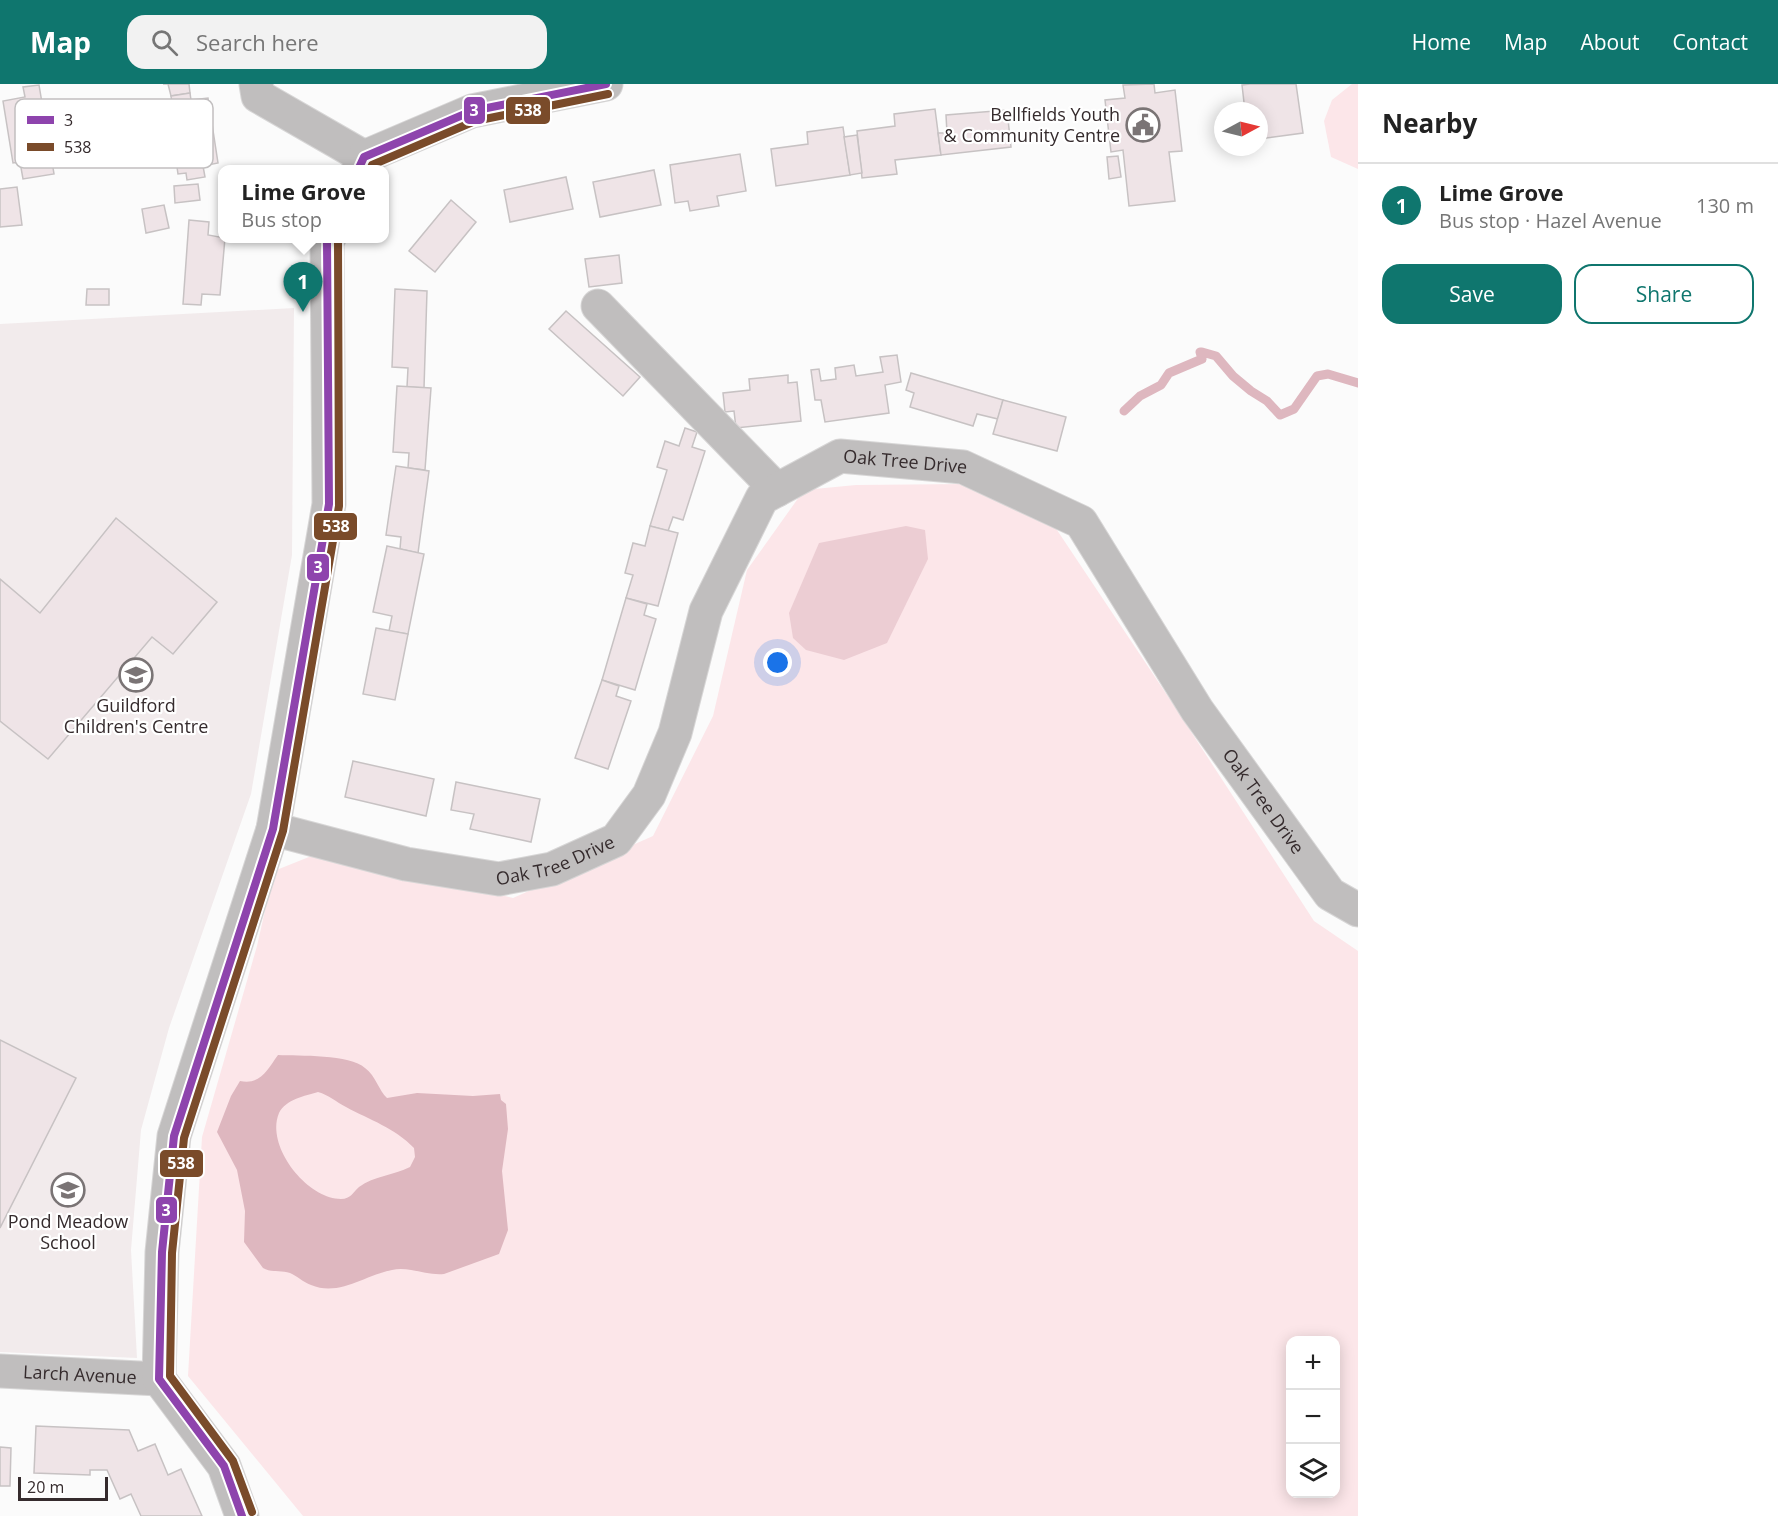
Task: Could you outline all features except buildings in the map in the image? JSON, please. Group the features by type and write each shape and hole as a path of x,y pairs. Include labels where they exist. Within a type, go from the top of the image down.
{"street":[{"path":"256,84 258,96 361,163 472,111 606,84"},
{"path":"242,1516 224,1466 159,1379 162,1252 174,1136 273,829 329,504 327,243"},
{"path":"598,306 777,490"},
{"name":"Oak Tree Drive","path":"273,829 406,864 499,879 552,869 616,840 649,795 675,733 706,611 762,498 840,456 963,467 1081,522 1197,710 1330,894 1358,910"},
{"name":"Larch Avenue","path":"0,1371 159,1379"}],"shaded area":[{"path":"1352,84 1358,84 1358,169 1331,157 1324,121 1332,100"},
{"name":"Guildford Children's Centre","path":"294,308 292,555 251,794 169,1028 141,1130 131,1250 137,1358 0,1352 0,324"},
{"path":"965,484 1055,527 1314,921 1358,951 1358,1516 303,1516 188,1376 202,1137 257,946 274,871 324,851 513,898 653,836 713,716 747,570 804,490 856,485"},
{"path":"906,526 925,530 928,559 887,643 844,660 806,650 793,638 789,613 819,543"},
{"path":"278,1055 336,1058 358,1063 369,1071 387,1098 417,1093 473,1096 500,1094 501,1100 506,1104 508,1129 502,1171 508,1230 499,1254 444,1274 398,1269 342,1287 332,1288 321,1288 290,1273 263,1268 244,1242 245,1211 237,1170 217,1132 231,1096 240,1081 253,1081 263,1075","holes":["318,1092 407,1141 414,1148 415,1157 410,1167 365,1183 350,1197 344,1199 328,1197 315,1190 292,1168 284,1155 276,1126 279,1113 286,1104"]}],"waterway":[{"path":"1124,411 1140,396 1161,385 1169,373 1202,359 1200,352 1216,356 1233,376 1267,401 1280,415 1294,409 1317,376 1328,374 1358,383"}],"transit line":[{"name":"3","path":"360,165 364,157 472,111 606,84"},
{"name":"538","path":"372,165 475,121 608,94"},
{"name":"3","path":"242,1516 224,1466 159,1379 162,1252 174,1136 273,829 329,504 327,243"},
{"name":"538","path":"252,1512 233,1461 170,1376 172,1253 184,1138 283,831 339,506 338,243"}],"place":[{"name":"Bellfields Youth & Community Centre","path":"1143,125"},
{"name":"Lime Grove","path":"303,312"},
{"name":"Guildford Children's Centre","path":"136,675"},
{"name":"Pond Meadow School","path":"68,1190"}]}
